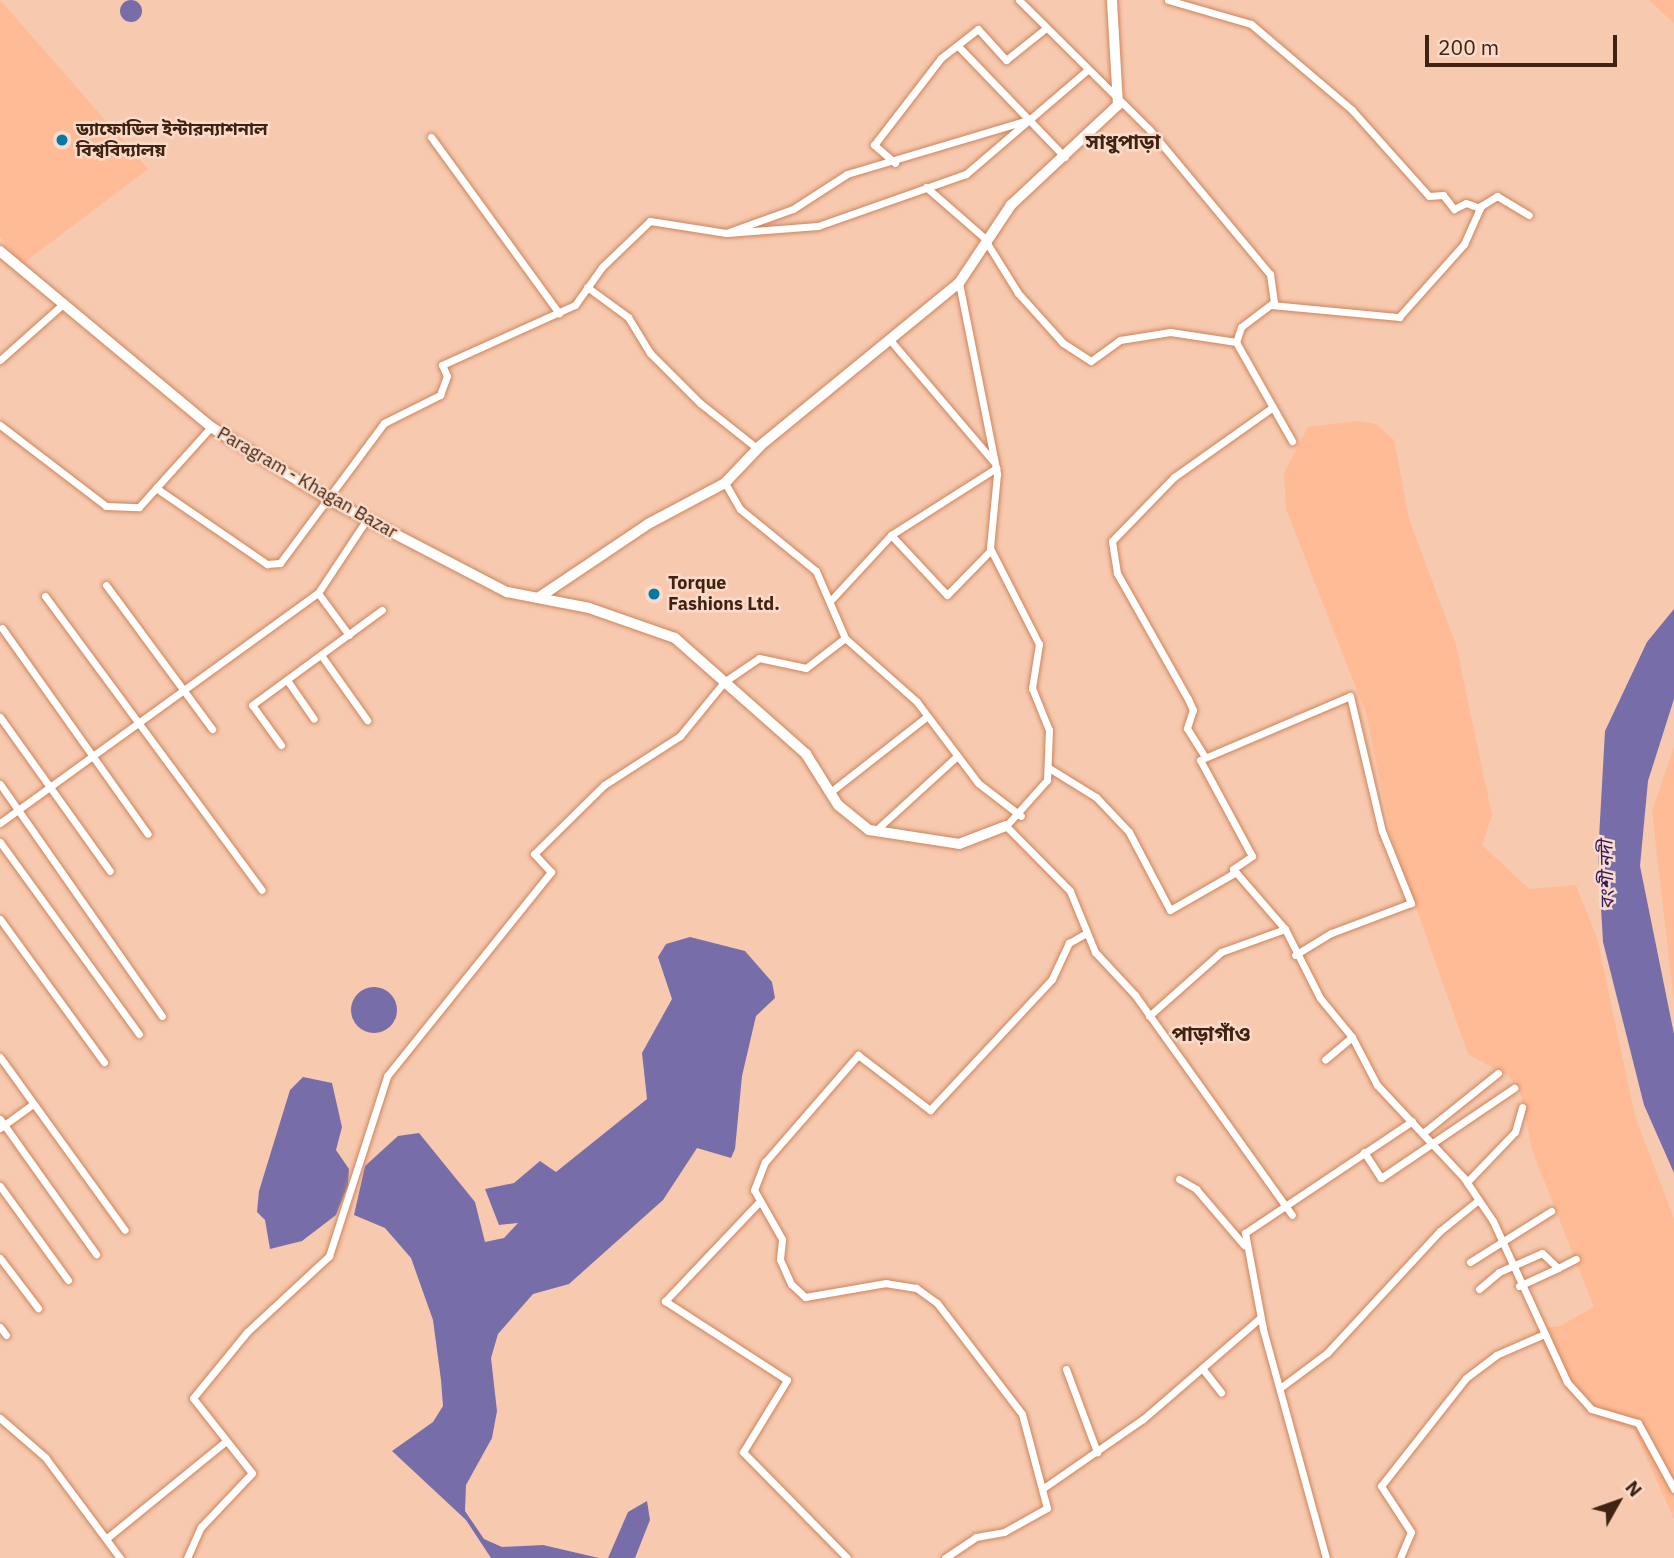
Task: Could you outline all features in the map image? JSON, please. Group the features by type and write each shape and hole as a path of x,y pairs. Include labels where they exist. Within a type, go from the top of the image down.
{"street":[{"path":"1019,0 1118,105 1149,129 1262,262 1275,291 1271,305 1241,327 1236,342 1292,441"},
{"path":"538,598 648,524 725,483 758,449 959,283 1011,205 1118,105 1112,0"},
{"path":"1168,0 1227,12 1251,24 1352,110 1429,195 1443,195 1454,209 1466,202 1480,208"},
{"path":"895,163 874,145 931,68 978,29 1006,60 1046,28"},
{"path":"958,46 1031,118 1065,157"},
{"path":"156,488 267,565 286,559 384,423 440,395 447,376 442,365 575,305 587,287 650,221 726,233 818,226 966,174 1086,71"},
{"path":"726,233 793,209 847,174 895,163 1031,118"},
{"path":"431,138 559,313"},
{"path":"926,187 988,242 1018,293 1063,343 1091,360 1120,340 1170,332 1236,342"},
{"path":"1271,305 1399,317 1464,244 1480,208 1497,196 1529,215"},
{"name":"Paragram - Khagan Bazar","path":"0,251 211,427 328,499 473,577 538,598 658,629 806,754 833,790 845,812 875,831"},
{"path":"875,831 959,844 1006,826 1021,816 1049,768 1049,730 1032,688 1039,644 990,551 995,466 959,283"},
{"path":"587,287 628,317 650,353 700,403 758,449"},
{"path":"0,360 63,304"},
{"path":"890,340 995,466"},
{"path":"1205,757 1187,728 1193,710 1188,699 1117,573 1112,541 1174,477 1273,407"},
{"path":"0,425 106,506 138,507 211,427"},
{"path":"832,599 891,536 995,466"},
{"path":"725,483 740,509 806,562 832,599 845,638 926,717 978,783 1021,816"},
{"path":"0,823 183,687 318,593 367,519"},
{"path":"891,536 947,595 990,551"},
{"path":"106,585 212,729"},
{"path":"318,593 349,635"},
{"path":"45,596 262,890"},
{"path":"281,745 252,705 382,610"},
{"path":"2,628 148,834"},
{"path":"187,1558 201,1527 252,1474 193,1398 247,1332 329,1256 387,1076 551,872 534,854 604,785 680,736 721,693 724,682 759,659 815,665 845,638"},
{"path":"320,655 367,720"},
{"path":"287,680 314,719"},
{"path":"1049,768 1097,797 1129,832 1170,910 1236,872 1252,856 1198,766 1205,757 1350,696 1382,831 1410,902 1331,933 1295,955"},
{"path":"0,717 110,871"},
{"path":"833,790 926,717"},
{"path":"875,831 957,756"},
{"path":"0,784 162,1016"},
{"path":"1006,826 1070,891 1086,933 1103,964 1149,1016 1292,1215"},
{"path":"0,842 139,1034"},
{"path":"1236,872 1285,929 1295,955 1352,1037 1377,1085 1434,1143 1467,1182 1476,1202 1502,1243 1519,1286 1567,1382 1591,1409 1638,1423 1674,1489"},
{"path":"0,919 104,1062"},
{"path":"1149,1016 1222,953 1285,929"},
{"path":"945,1558 976,1537 1004,1532 1047,1508 1045,1487 1022,1414 937,1303 916,1287 886,1283 805,1297 791,1284 780,1259 782,1239 754,1191 765,1162 858,1055 930,1110 1052,979 1069,943 1086,933"},
{"path":"1325,1060 1352,1037"},
{"path":"0,1057 125,1230"},
{"path":"1423,1133 1498,1073"},
{"path":"1364,1153 1381,1178 1514,1088"},
{"path":"33,1104 1,1124 96,1254"},
{"path":"1467,1182 1515,1132 1522,1107"},
{"path":"1326,1558 1260,1318 1244,1245 1245,1233 1412,1121"},
{"path":"1179,1179 1196,1189 1244,1245"},
{"path":"0,1186 68,1280"},
{"path":"760,1201 665,1301 787,1380 743,1451 847,1558"},
{"path":"1280,1388 1327,1353 1440,1231 1476,1202"},
{"path":"1470,1262 1551,1211"},
{"path":"1479,1289 1511,1268 1542,1253 1558,1268"},
{"path":"0,1258 38,1308"},
{"path":"1519,1286 1576,1259"},
{"path":"1045,1487 1097,1452 1260,1318"},
{"path":"0,1327 6,1335"},
{"path":"1401,1558 1411,1532 1381,1486 1466,1378 1496,1355 1542,1335"},
{"path":"1202,1368 1221,1392"},
{"path":"1066,1369 1097,1452"},
{"path":"0,1418 46,1457 120,1558"},
{"path":"107,1538 226,1441"}],"shaded area":[{"name":"ড্যাফোডিল ইন্টারন্যাশনাল বিশ্ববিদ্যালয়","path":"0,0 148,169 22,264 0,237"},
{"path":"1649,0 1674,0 1674,23"},
{"path":"1355,421 1376,424 1394,440 1409,519 1456,645 1492,815 1482,845 1529,889 1576,885 1597,938 1635,1116 1674,1219 1674,1519 1634,1430 1598,1418 1566,1389 1535,1330 1560,1326 1594,1307 1532,1150 1521,1094 1510,1077 1468,1054 1392,839 1366,713 1286,509 1284,473 1308,427"},
{"path":"1674,747 1674,1001 1652,811"}],"water":[{"path":"131,0 139,3 142,11 139,19 131,22 123,19 120,11 123,3"},
{"name":"বংশী নদী","path":"1674,609 1674,699 1648,781 1640,866 1674,1034 1674,1173 1644,1105 1603,942 1598,856 1605,731 1647,642"},
{"path":"690,937 745,951 772,982 775,998 756,1016 742,1076 735,1149 731,1158 697,1148 663,1200 569,1284 533,1294 498,1334 491,1358 497,1411 492,1438 466,1485 465,1511 484,1539 502,1547 543,1545 599,1558 491,1558 466,1520 392,1451 433,1422 443,1406 441,1380 433,1320 411,1258 385,1228 354,1215 365,1166 398,1136 419,1133 475,1202 485,1242 504,1238 518,1223 499,1225 485,1189 514,1183 540,1161 556,1172 647,1099 642,1053 672,999 658,957 666,944"},
{"path":"374,987 390,994 397,1010 390,1026 374,1033 358,1026 351,1010 358,994"},
{"path":"303,1077 332,1083 342,1127 336,1150 349,1169 348,1185 336,1215 302,1241 270,1249 265,1220 257,1212 259,1191 290,1090"},
{"path":"647,1501 650,1520 635,1558 608,1558 628,1512"}],"place":[{"name":"ড্যাফোডিল ইন্টারন্যাশনাল বিশ্ববিদ্যালয়","path":"62,140"},
{"name":"Torque Fashions Ltd.","path":"654,594"}],"district":[{"name":"সাধুপাড়া","path":"1123,141"},
{"name":"পাড়াগাঁও","path":"1211,1033"}]}
